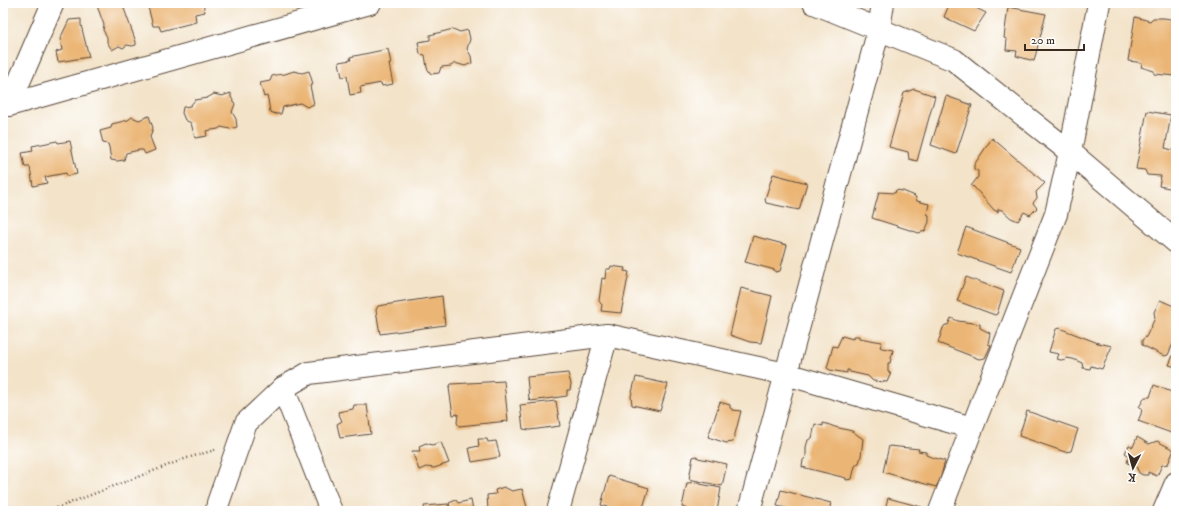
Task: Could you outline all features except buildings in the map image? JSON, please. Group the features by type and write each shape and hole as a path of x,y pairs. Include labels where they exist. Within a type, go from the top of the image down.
{"street":[{"path":"6,105 53,3"},
{"path":"6,105 343,6 370,3"},
{"path":"814,3 879,28 954,60 1070,152 1176,242"},
{"path":"749,511 879,28 883,3"},
{"path":"940,511 1056,214 1070,152 1099,3"},
{"path":"217,511 218,503 246,423 284,388 309,372 607,335 786,374 972,428"},
{"path":"558,511 607,335"},
{"path":"284,388 331,511"},
{"path":"1164,511 1176,483"}],"path":[{"path":"50,511 187,458 239,443"}]}
